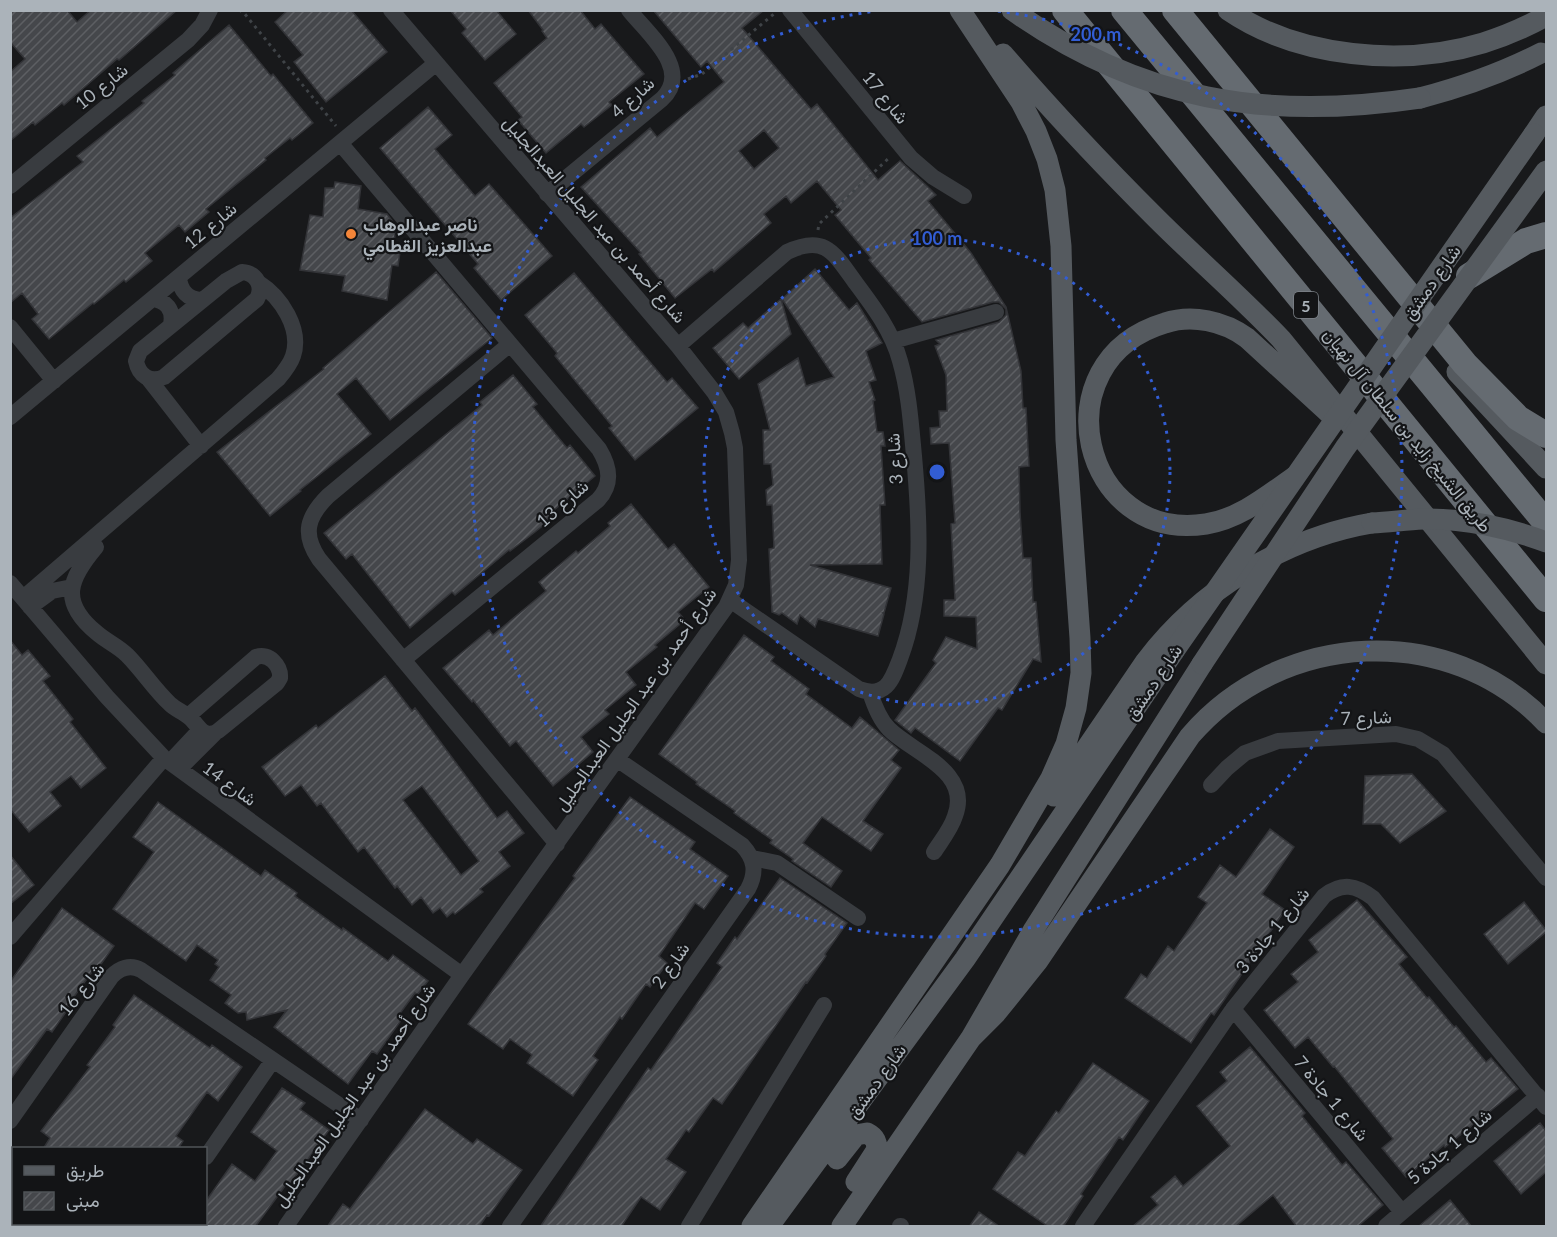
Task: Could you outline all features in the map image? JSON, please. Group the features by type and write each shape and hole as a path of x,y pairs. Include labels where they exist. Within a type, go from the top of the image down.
{"highway":[{"name":"طريق الشيخ زايد بن سلطان آل نهيان","path":"1065,10 1546,599"},
{"path":"1124,10 1546,523"},
{"path":"1175,10 1434,329 1518,418 1546,435"},
{"path":"1469,276 1536,238"}],"main road":[{"path":"752,1227 1000,865 1051,778 1066,744 1076,708 1081,673 1080,638 1066,440 1060,246 1055,190 1047,159 1026,112 960,10"},
{"path":"965,10 1039,96 1127,189 1281,339 1546,664"},
{"path":"1012,10 1064,44 1117,70 1174,90 1203,97 1234,103 1291,108 1353,106 1420,98 1482,80 1541,53"},
{"path":"1228,10 1259,27 1317,47 1392,56 1434,53 1482,44 1513,33 1546,16"},
{"name":"شارع دمشق","path":"769,1227 965,958 1294,477 1546,116"},
{"path":"1276,132 1343,230 1429,340 1485,404 1546,468"},
{"name":"شارع دمشق","path":"840,1227 971,1038 1034,929 1202,664 1345,448 1546,171"},
{"path":"1294,477 1234,515 1206,524 1164,522 1150,517 1124,502 1106,482 1098,466 1089,437 1088,423 1092,393 1098,376 1120,346 1147,328 1185,318 1215,323 1240,333 1387,467"},
{"path":"1000,865 1041,815 1160,643 1188,614 1237,578 1290,548 1328,534 1372,523 1426,519 1454,521 1509,531 1546,542"},
{"path":"971,1038 1003,1005 1037,962 1190,736 1219,706 1258,680 1300,662 1333,654 1366,651 1410,654 1442,660 1479,674 1513,693 1546,723"},
{"path":"786,1227 853,1138 859,1133 867,1133 874,1138 876,1151 846,1200 840,1227"}],"street":[{"name":"شارع 10","path":"10,186 188,40 202,25 210,10"},
{"name":"شارع أحمد بن عبد الجليل العبدالجليل","path":"286,1227 462,975 618,760 730,600 738,576 735,448 726,412 714,392 678,346 391,10"},
{"name":"شارع 4","path":"547,194 662,99 672,85 673,72 666,56 628,10"},
{"name":"شارع 17","path":"790,10 901,147 927,173 964,196"},
{"name":"شارع 12","path":"10,417 435,64"},
{"name":"شارع 13","path":"343,140 510,344 599,448 608,467 609,484 605,493 598,500 404,660"},
{"path":"678,346 779,257 798,247 815,244"},
{"name":"شارع 3","path":"815,244 828,249 837,256 876,310 893,340 900,360 909,403 916,484 917,569 908,632 895,671 884,688 870,692"},
{"path":"30,606 201,446 286,371 294,353 293,327 272,294 251,274 242,272 226,281 171,324 137,355 136,365 142,375 148,378 164,377 248,308 260,294 259,283"},
{"path":"179,277 180,286 185,294 193,299 201,300"},
{"path":"152,299 167,304 172,314 171,324"},
{"path":"893,340 996,312"},
{"path":"10,327 54,381"},
{"path":"510,344 328,496 319,505 310,522 309,542 319,559 557,844"},
{"path":"148,378 201,446"},
{"path":"96,547 78,569 72,593 75,607 88,625 124,652 171,705 208,732"},
{"name":"شارع 14","path":"10,583 106,697 171,763 462,975"},
{"path":"30,606 72,593"},
{"path":"730,600 852,685 870,692 879,716 890,730 940,766 954,783 958,804 956,815 934,852"},
{"path":"10,937 171,763 208,732 279,681 280,672 268,656 256,657 188,716"},
{"name":"شارع 7","path":"1211,784 1245,753 1278,741 1383,734 1406,736 1430,745 1443,754 1546,878"},
{"path":"618,760 742,845 752,858 777,863 858,918"},
{"name":"شارع 2","path":"510,1227 748,889 753,878 752,858"},
{"name":"شارع 1 جادة 3","path":"1083,1227 1233,1010 1324,896 1337,888 1354,887 1373,898 1542,1101"},
{"name":"شارع 16","path":"10,1121 108,982 119,970 130,966 141,970 361,1119"},
{"path":"689,1227 824,1005"},
{"name":"شارع 1 جادة 7","path":"1233,1010 1402,1212"},
{"path":"207,1156 273,1060"},
{"name":"شارع 1 جادة 5","path":"1386,1227 1542,1101"}],"path":[{"path":"239,10 244,13 343,140"},
{"path":"672,85 702,74 778,10"},
{"path":"815,244 819,224 901,147"}],"building":[{"path":"10,10 67,10 77,22 91,10 177,10 64,105 62,103 35,125 33,122 10,141 10,72 25,59 10,42"},
{"path":"288,10 351,10 387,52 326,102 294,62 303,55 275,22"},
{"path":"450,10 496,10 516,34 485,60 462,33 466,29"},
{"path":"528,10 580,10 595,29 601,24 644,74 609,102 612,105 584,127 581,124 546,153 518,120 522,117 494,83 547,38"},
{"path":"653,10 764,10 742,28 811,109 817,104 878,180 900,161 936,195 928,201 971,253 1006,307 1021,371 1023,408 1026,408 1029,466 1019,467 1020,512 1023,558 1031,558 1033,602 1036,602 1041,662 1033,659 1002,710 998,708 960,761 915,728 911,733 895,720 936,663 933,660 946,637 977,649 976,617 944,616 944,600 955,600 951,524 955,523 949,443 931,444 930,428 940,427 939,411 947,411 946,375 935,346 940,344 936,340 999,322 1006,315 1006,309 999,302 993,302 922,322 869,260 871,258 835,215 841,210 817,181 791,203 786,196 764,214 771,223 714,272 712,269 675,298 639,254 641,253 581,187 650,128 657,137 724,82 707,61 701,67","holes":["764,130 779,148 754,169 739,151"]},
{"path":"229,25 313,123 265,158 266,160 206,209 209,212 185,232 179,225 145,253 152,261 126,282 124,280 93,303 49,339 32,319 38,314 22,293 10,303 10,218 83,162 77,156 144,103 142,101 175,75 173,73"},
{"path":"428,107 452,135 435,149 475,196 489,184 552,256 501,300 474,268 478,264 380,148"},
{"name":"ناصر عبدالوهاب عبدالعزيز القطامي","path":"335,182 361,186 358,209 387,214 396,226 393,251 400,252 398,266 392,265 387,300 342,291 345,276 300,270 310,215 323,217 325,188 334,188"},
{"path":"815,269 849,310 857,303 882,343 866,351 876,380 869,382 875,400 873,401 877,432 883,432 885,446 881,446 885,505 880,505 882,564 810,565 891,588 878,636 818,619 815,627 800,615 797,624 782,613 779,615 772,612 769,549 774,548 772,505 767,505 766,490 773,485 771,464 764,464 763,430 770,430 758,384 798,358 806,386 834,377 782,299"},
{"path":"436,272 492,338 390,420 356,378 337,394 371,434 270,516 217,452 324,369"},
{"path":"574,273 667,382 672,378 698,408 635,460 609,428 612,426 555,356 557,353 525,315"},
{"path":"781,299 791,334 739,379 713,348 743,323 748,328"},
{"path":"513,375 537,404 533,407 567,448 570,445 595,476 554,510 557,514 455,595 452,592 410,628 352,554 346,559 324,533 482,405 480,402"},
{"path":"631,504 668,549 674,544 709,587 678,612 685,620 626,672 636,685 605,710 609,714 581,737 593,752 553,786 516,741 510,746 473,700 472,702 443,668 489,630 493,635 546,591 539,582 610,526 608,523"},
{"path":"744,635 774,657 771,661 809,689 806,694 852,728 860,717 899,750 891,760 901,768 863,821 883,834 871,851 822,817 803,843 842,871 831,887 792,861 793,859 770,843 772,840 659,754"},
{"path":"10,640 22,655 28,650 50,676 43,681 73,719 70,722 106,768 81,788 71,776 50,792 61,806 29,832 10,809"},
{"path":"385,676 412,711 415,708 497,818 507,811 524,833 499,852 510,866 480,889 483,892 455,914 453,912 447,917 440,908 433,913 421,897 412,905 397,886 395,888 364,847 358,852 321,803 317,806 301,785 285,796 262,767 316,725 318,728","holes":["422,786 479,861 461,875 403,800"]},
{"path":"1412,774 1446,811 1400,843 1381,824 1363,824 1365,776"},
{"path":"630,797 695,842 690,849 728,876 704,909 695,903 659,956 667,963 650,987 646,984 622,1019 620,1017 593,1056 598,1060 573,1096 527,1063 532,1055 510,1039 503,1049 468,1024 575,878 573,876"},
{"path":"158,802 261,876 265,870 297,893 295,896 388,961 393,955 428,981 417,995 415,993 398,1016 402,1019 377,1054 372,1051 348,1084 274,1027 287,1010 247,1020 246,1012 238,1013 225,1003 231,995 210,980 219,967 215,964 218,960 197,945 186,961 113,909 154,852 133,837"},
{"path":"1270,829 1294,847 1262,894 1285,910 1214,1015 1211,1013 1191,1043 1125,998 1141,974 1147,978 1168,946 1174,951 1207,903 1198,897 1220,865 1236,877"},
{"path":"10,855 34,885 10,904"},
{"path":"780,878 847,923 722,1104 713,1098 689,1132 686,1130 666,1159 686,1172 660,1210 641,1197 621,1227 540,1227 648,1068 651,1070 722,967 717,963"},
{"path":"1357,900 1407,957 1399,964 1427,998 1429,997 1454,1027 1456,1026 1486,1062 1491,1058 1518,1089 1406,1177 1382,1148 1393,1139 1334,1066 1308,1037 1295,1048 1264,1010 1298,982 1291,974 1318,952 1309,940"},
{"path":"1524,902 1546,932 1508,964 1484,934"},
{"path":"62,908 114,946 68,1005 70,1006 52,1032 47,1029 10,1080 10,982"},
{"path":"134,995 210,1048 212,1045 242,1067 218,1101 207,1092 176,1136 183,1141 179,1147 44,1147 50,1138 41,1131 90,1067 87,1065 115,1027 113,1025"},
{"path":"1250,1047 1305,1113 1302,1116 1342,1165 1346,1162 1383,1205 1357,1227 1297,1227 1273,1195 1235,1227 1132,1227 1158,1205 1151,1197 1175,1176 1183,1186 1230,1146 1197,1106 1227,1081 1220,1072"},
{"path":"1093,1063 1149,1101 1123,1140 1119,1137 1081,1194 1083,1196 1063,1227 1049,1227 993,1189 1018,1152 1025,1156 1056,1111 1059,1113"},
{"path":"282,1088 305,1103 300,1109 329,1130 255,1227 206,1227 207,1200 232,1164 255,1181 277,1151 251,1132"},
{"path":"425,1109 473,1144 477,1139 522,1170 489,1216 487,1215 479,1227 327,1227 343,1204 350,1209"},
{"path":"1540,1123 1546,1131 1546,1172 1521,1194 1494,1161"},
{"path":"1450,1200 1472,1227 1418,1227"},
{"path":"979,1212 1000,1227 969,1227"}],"place":[{"name":"ناصر عبدالوهاب عبدالعزيز القطامي","path":"351,234"}]}
